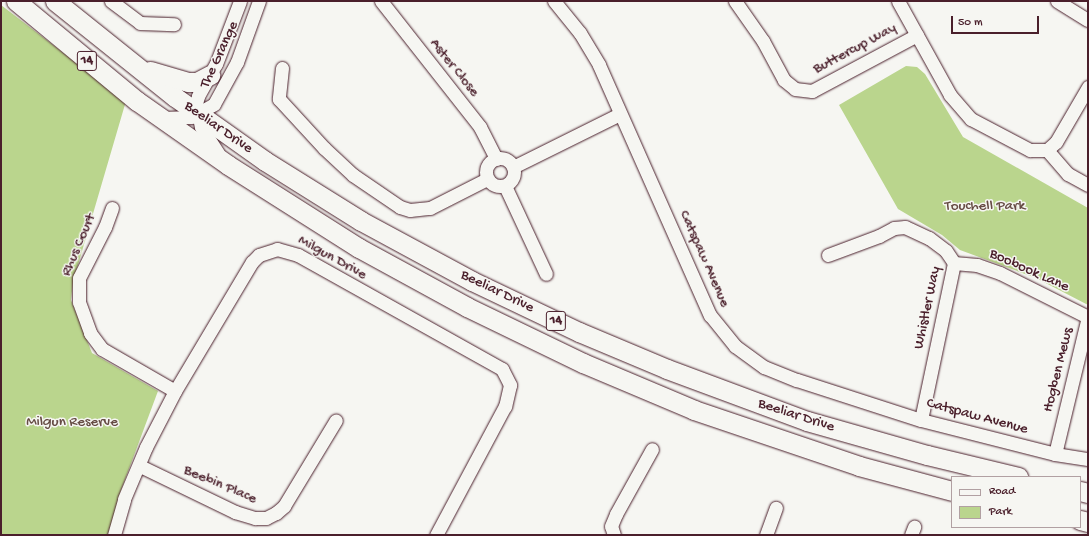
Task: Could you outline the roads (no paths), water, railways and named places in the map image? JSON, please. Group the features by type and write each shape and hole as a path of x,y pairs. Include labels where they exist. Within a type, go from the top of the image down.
{"highway":[{"name":"Beeliar Drive","path":"16,1 108,78 160,118 309,218 407,275 583,363 694,410 785,443 859,466 951,491"},
{"name":"Beeliar Drive","path":"55,1 198,114 265,161 361,221 472,281 579,332 681,374 807,421 927,455 1014,476"},
{"path":"139,68 188,82 197,82 210,75"}],"street":[{"path":"111,1 140,23 174,24"},
{"name":"The Grange","path":"228,165 208,139 198,114 198,96 210,75 240,1"},
{"name":"The Grange","path":"160,118 178,119 198,114 214,104 225,86 250,32 259,1"},
{"name":"Aster Close","path":"381,1 473,117 496,159"},
{"name":"Catspaw Avenue","path":"554,1 580,33 599,66 710,315 735,346 764,367 797,380 921,420 1055,454 1088,459"},
{"name":"Buttercup Way","path":"735,1 763,41 784,80 794,89 812,91 917,34"},
{"path":"898,1 950,95 971,119 1030,150 1047,150 1059,137 1088,87"},
{"path":"1057,1 1088,20"},
{"path":"282,68 279,100 324,148 353,175 400,207 410,210 430,208 487,179"},
{"path":"513,167 620,114"},
{"path":"1047,150 1068,174 1088,185"},
{"path":"496,159 504,159 513,167 512,180 505,186 495,186 487,179 486,170 496,159"},
{"path":"505,186 546,274"},
{"name":"Rhus Court","path":"112,208 105,227 79,278 79,302 90,332 102,349 175,391"},
{"name":"Whistler Way","path":"828,255 879,236 894,228 906,227 929,238 946,251 954,263 921,420"},
{"name":"Milgun Drive","path":"114,535 124,499 140,466 146,448 175,391 252,262 259,255 277,249 298,255 402,315 495,364 506,376 510,385 509,395 436,535"},
{"name":"Boobook Lane","path":"954,263 977,265 1000,273 1088,317"},
{"name":"Hogben Mews","path":"1055,454 1088,317"},
{"name":"Beebin Place","path":"140,466 235,512 255,518 266,518 276,514 284,506 336,420"},
{"path":"612,534 612,526 616,514 652,449"},
{"path":"766,535 776,508"}],"park label":[{"name":"Touchell Park","path":"985,207"},
{"name":"Milgun Reserve","path":"72,423"}]}
